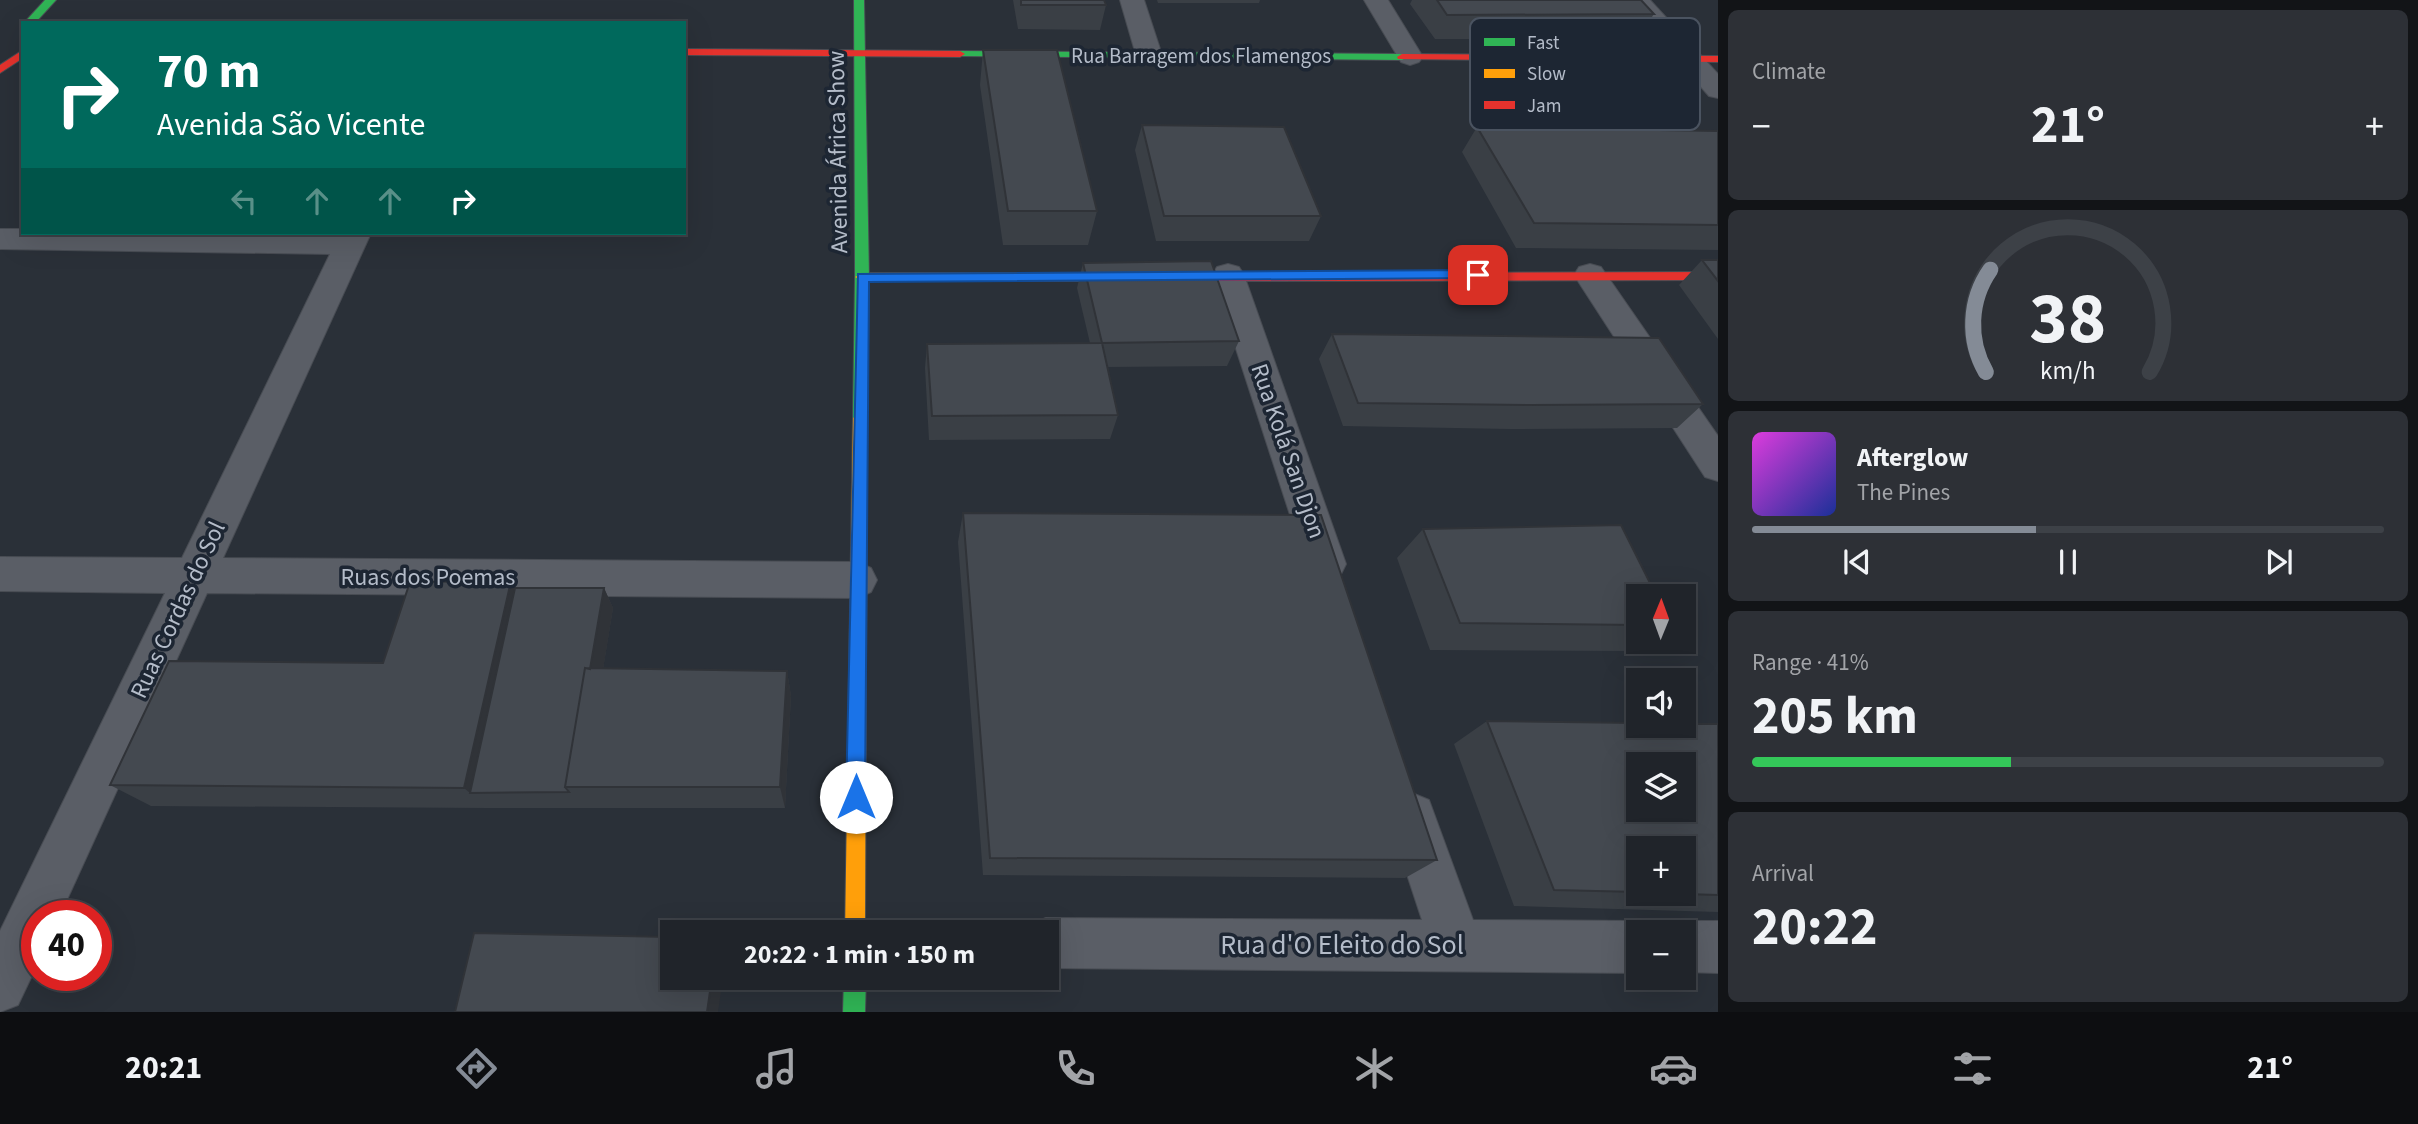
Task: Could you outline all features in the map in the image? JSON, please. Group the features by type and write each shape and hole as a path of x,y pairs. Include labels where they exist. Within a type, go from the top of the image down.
{"street":[{"path":"35,21 51,0"},
{"name":"Avenida África Show","path":"855,920 856,580 862,277 859,0"},
{"path":"1132,0 1149,55"},
{"path":"1376,0 1410,57"},
{"path":"1637,0 1653,18"},
{"name":"Rua Barragem dos Flamengos","path":"686,52 1470,57"},
{"name":"Rua Barragem dos Flamengos","path":"1700,59 1718,59"},
{"path":"1700,69 1718,90"},
{"path":"0,239 353,238"},
{"name":"Ruas Cordas do Sol","path":"0,987 353,238"},
{"name":"Rua Kolá San Djon","path":"1228,275 1340,603"},
{"path":"1590,275 1718,466"},
{"path":"862,277 1718,276"},
{"name":"Ruas dos Poemas","path":"0,574 856,580"},
{"path":"1402,788 1456,945"},
{"name":"Rua d'O Eleito do Sol","path":"1059,943 1626,947"},
{"path":"1696,947 1718,947"},
{"path":"854,1012 855,990"}],"building":[{"path":"1021,0 1104,0 1106,5 1021,5"},
{"path":"1437,0 1641,0 1654,14 1447,15"},
{"path":"983,50 1057,50 1097,211 1008,211"},
{"path":"1142,125 1284,127 1321,216 1164,216"},
{"path":"1479,130 1718,131 1718,225 1534,223"},
{"path":"1702,260 1718,260 1718,281"},
{"path":"1211,261 1239,341 1102,343 1083,263"},
{"path":"1332,334 1659,338 1703,404 1358,403"},
{"path":"1102,343 1118,415 932,416 927,344"},
{"path":"963,513 1321,515 1437,860 990,858"},
{"path":"1621,525 1650,584 1626,584 1626,625 1460,623 1423,529"},
{"path":"511,581 464,788 110,785 169,661 383,663 410,582"},
{"path":"515,588 604,588 590,669 585,668 565,787 569,792 470,793"},
{"path":"585,668 787,671 780,787 565,787"},
{"path":"1487,721 1626,723 1626,738 1696,738 1696,724 1718,724 1718,895 1696,894 1696,836 1626,836 1626,892 1554,890"},
{"path":"474,933 660,937 660,990 710,990 707,1012 455,1012"}],"traffic: fast":[{"path":"31,21 51,0"},
{"path":"859,0 862,277 860,418"},
{"path":"960,54 1402,57"},
{"path":"854,1012 855,990"}],"traffic: slow":[{"path":"862,277 1214,277"},
{"path":"855,920 860,418"}],"traffic: jam":[{"path":"686,52 960,54"},
{"path":"0,70 21,54"},
{"path":"1402,57 1470,57"},
{"path":"1700,59 1718,59"},
{"path":"1214,277 1718,276"}],"route":[{"path":"856,797 856,580 862,277 1478,275"}]}
